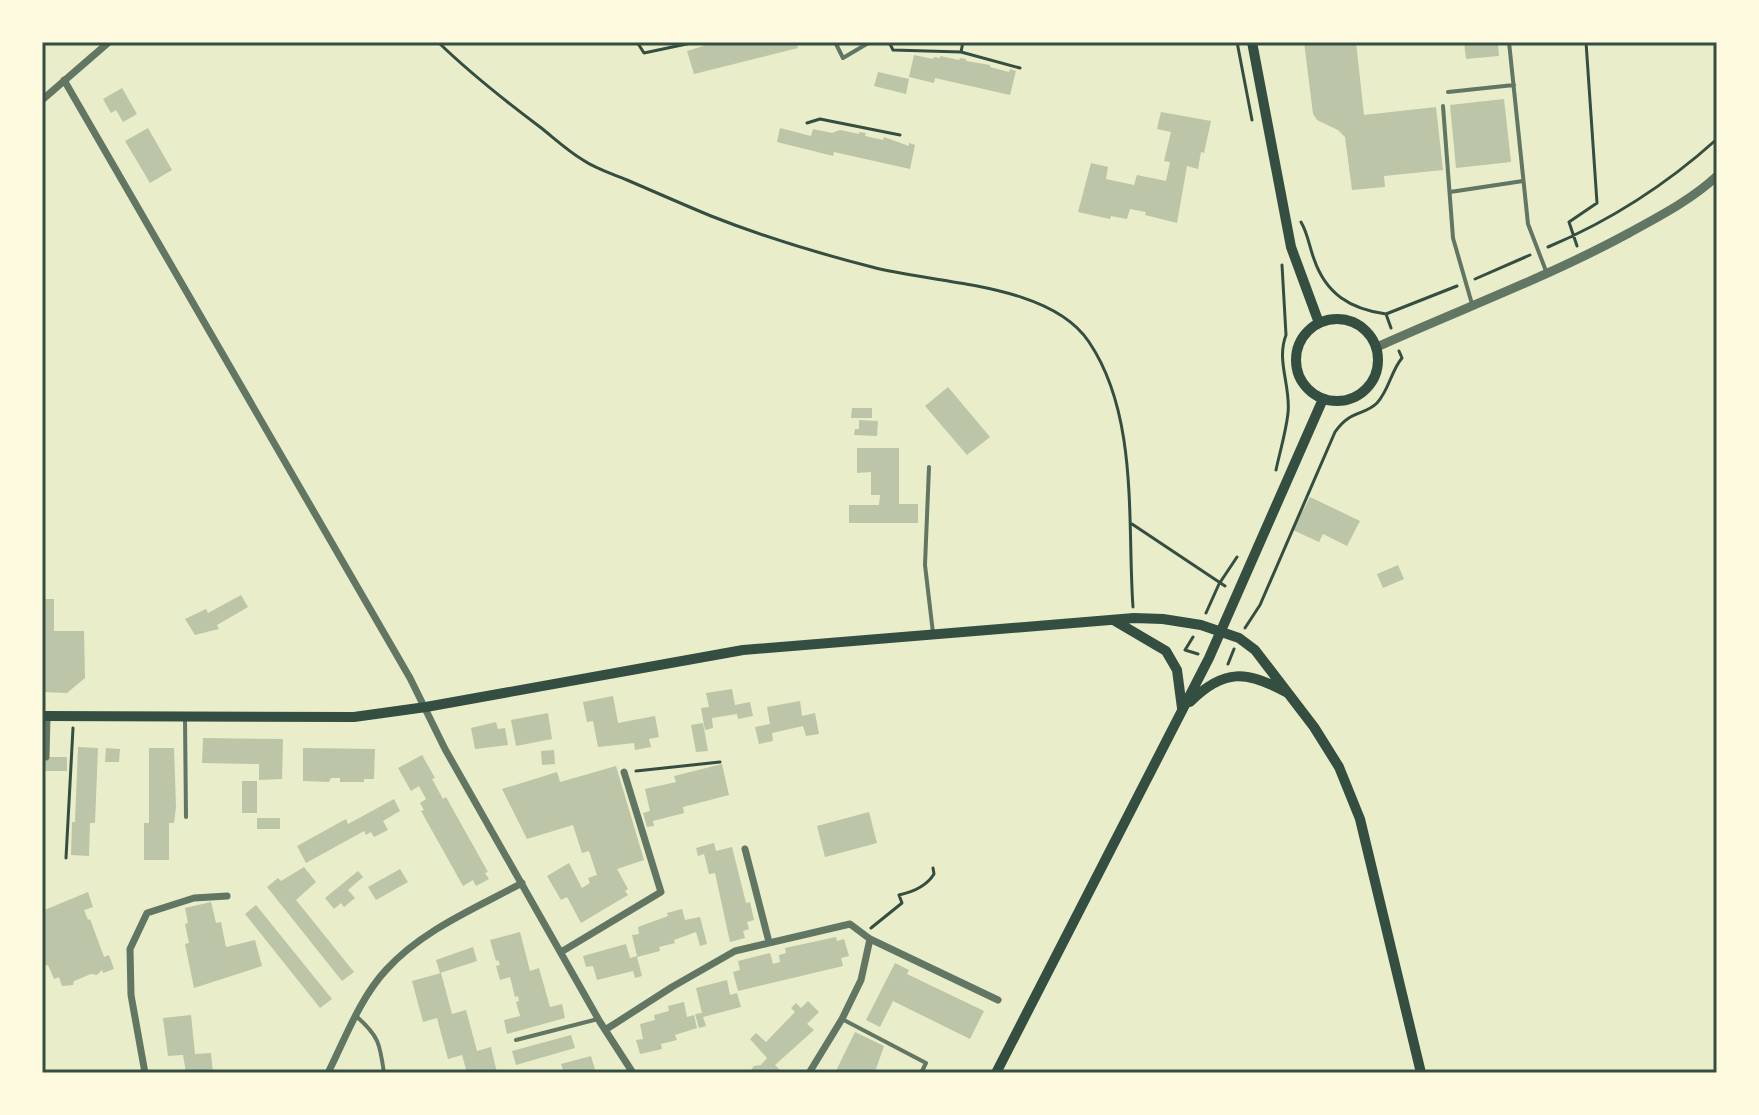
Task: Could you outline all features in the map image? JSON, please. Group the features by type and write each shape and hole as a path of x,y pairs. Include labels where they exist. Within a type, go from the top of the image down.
{"main road":[{"path":"1252,42 1291,247 1319,323"},
{"path":"1341,318 1353,321 1371,336 1377,347 1379,360 1370,385 1361,394 1336,402 1311,392 1297,370 1299,343 1306,332 1319,323 1341,318"},
{"path":"996,1073 1222,630 1323,399"},
{"path":"44,716 354,717 426,707 715,654 1134,618 1163,619 1222,630 1255,650 1291,695 1339,767 1360,819 1421,1073"},
{"path":"1114,620 1166,651 1177,670 1182,709"},
{"path":"1182,709 1202,690 1225,678 1239,676 1258,677 1291,695"}],"street":[{"path":"42,100 109,42"},
{"path":"64,80 426,707 445,749 598,1019 633,1073"},
{"path":"1377,347 1547,274 1647,223 1703,189 1717,176"},
{"path":"44,716 46,757"},
{"path":"561,952 661,892 624,772"},
{"path":"745,849 769,942"},
{"path":"328,1073 356,1016 386,971 425,936 522,883"},
{"path":"145,1073 131,995 130,949 147,913 194,898 227,896"},
{"path":"605,1030 735,951 850,924 867,936 998,1000"},
{"path":"809,1073 842,1019 861,980 867,936"}],"lane":[{"path":"835,42 843,58 870,42"},
{"path":"1509,42 1528,224 1547,274"},
{"path":"1448,92 1514,85"},
{"path":"1443,106 1453,238 1473,308"},
{"path":"1450,192 1523,181"},
{"path":"929,467 925,565 933,633"},
{"path":"185,718 186,817"},
{"path":"356,1016 375,1032 381,1048 384,1073"},
{"path":"516,1040 598,1019"},
{"path":"842,1019 926,1063 921,1073"}],"path":[{"path":"438,42 476,79 585,161 599,168 713,217 873,268 986,288 1048,306 1076,325 1095,351 1111,389 1125,449 1134,618"},
{"path":"637,42 644,53 696,42"},
{"path":"889,42 893,50 961,52 1020,68"},
{"path":"961,52 963,42"},
{"path":"1237,42 1252,122"},
{"path":"1573,237 1569,222 1597,203 1586,42"},
{"path":"807,123 820,119 900,135"},
{"path":"1298,218 1308,234 1313,257 1329,290 1338,298 1373,313 1386,314 1573,237 1635,204 1682,171 1717,139"},
{"path":"1275,477 1288,412 1282,364 1286,325 1282,265"},
{"path":"1239,638 1260,605 1335,432 1353,414 1376,404 1402,358 1386,314"},
{"path":"1130,522 1219,584"},
{"path":"1201,625 1219,584 1241,552"},
{"path":"66,858 74,717"},
{"path":"624,772 720,762"},
{"path":"867,936 902,903 899,895 918,889 931,880 933,868"}],"building":[{"path":"716,42 796,42 798,48 694,74 687,51"},
{"path":"1304,42 1356,42 1364,115 1436,107 1443,170 1384,176 1385,187 1352,190 1345,137 1317,120 1313,114"},
{"path":"1464,42 1498,42 1499,56 1466,59"},
{"path":"914,55 933,59 940,56 960,58 1009,72 1010,69 1016,71 1010,95 935,78 934,83 909,77"},
{"path":"878,72 909,79 906,94 874,86"},
{"path":"122,88 137,114 123,122 116,110 111,113 103,99"},
{"path":"1504,99 1511,162 1456,168 1450,105"},
{"path":"1161,112 1211,121 1198,169 1187,166 1177,223 1130,209 1127,219 1111,216 1110,219 1078,212 1091,163 1108,167 1106,179 1134,185 1137,175 1166,181 1170,162 1164,161 1171,132 1157,129"},
{"path":"148,128 172,170 150,183 125,141"},
{"path":"780,128 811,136 813,129 832,133 840,130 859,132 909,146 909,143 915,145 910,169 834,152 833,156 777,142"},
{"path":"948,387 990,437 967,455 925,406"},
{"path":"852,408 872,408 872,418 851,418"},
{"path":"859,420 878,421 877,436 854,435 855,429 859,429"},
{"path":"857,448 899,448 899,504 918,504 918,523 849,523 849,505 879,505 880,495 871,495 871,472 857,473"},
{"path":"1310,497 1360,521 1347,546 1323,534 1319,542 1293,530"},
{"path":"1398,565 1404,579 1383,588 1377,574"},
{"path":"241,595 248,607 217,625 219,629 195,635 185,619 206,609 208,613"},
{"path":"42,599 54,599 54,631 84,631 85,678 67,693 42,692"},
{"path":"732,689 735,705 750,702 753,716 738,719 737,714 712,718 713,728 705,730 701,708 709,707 706,693"},
{"path":"613,696 618,723 655,716 659,737 649,739 651,747 635,750 634,743 598,747 593,721 587,722 583,702"},
{"path":"800,701 802,716 815,713 819,734 806,736 803,726 772,733 773,741 759,744 755,727 770,724 767,707"},
{"path":"548,713 552,739 516,746 511,720"},
{"path":"496,722 498,729 505,728 508,745 475,749 471,728"},
{"path":"703,723 708,751 696,752 691,725"},
{"path":"203,738 283,739 282,779 259,780 259,764 202,763"},
{"path":"78,747 98,748 95,823 90,823 89,856 71,855"},
{"path":"106,748 120,749 119,762 105,762"},
{"path":"149,748 174,748 176,807 174,823 169,823 169,860 144,860 144,823 149,823"},
{"path":"303,748 375,749 374,779 364,779 364,782 340,782 340,778 331,778 329,782 303,781"},
{"path":"554,750 555,764 542,765 541,751"},
{"path":"422,755 443,799 446,797 488,872 485,873 489,879 476,886 473,880 463,886 421,811 424,810 420,803 426,799 419,786 411,791 398,768"},
{"path":"42,757 67,757 67,771 42,771"},
{"path":"722,764 729,795 683,807 684,813 653,821 654,826 647,827 643,813 650,811 645,789 676,782 674,776"},
{"path":"616,766 644,860 617,869 628,895 581,923 567,897 561,900 547,876 569,863 582,888 590,883 588,878 597,875 589,851 582,853 573,825 527,839 502,789 557,772 560,782"},
{"path":"242,781 257,781 257,813 242,813"},
{"path":"394,799 400,811 383,821 388,830 374,837 371,832 366,835 364,831 306,863 297,846 346,819 348,824"},
{"path":"869,812 877,843 825,857 817,826"},
{"path":"257,818 280,818 280,829 257,829"},
{"path":"714,843 716,851 732,847 746,903 750,902 754,920 747,922 749,929 743,931 745,938 730,942 715,873 709,874 704,854 698,856 696,848"},
{"path":"304,867 316,882 296,900 354,972 342,981 267,887 278,878 281,881"},
{"path":"400,869 408,882 376,900 368,887"},
{"path":"358,871 363,877 348,890 355,898 344,907 341,903 334,909 325,898"},
{"path":"88,892 93,907 84,910 104,957 109,955 114,969 103,973 102,970 97,975 91,974 74,981 73,985 62,986 59,977 54,979 48,965 42,967 42,911"},
{"path":"211,902 216,923 221,922 226,947 255,940 262,966 194,988 185,944 189,943 185,908"},
{"path":"256,905 332,999 320,1008 245,914"},
{"path":"682,909 685,920 700,917 707,944 700,946 696,932 659,947 660,951 637,957 642,976 635,978 633,971 597,980 593,966 586,967 583,956 626,944 630,958 637,956 632,935 639,934 638,927"},
{"path":"520,932 530,971 539,968 550,1007 562,1004 565,1018 507,1034 504,1020 520,1016 516,1002 519,1001 510,977 500,980 496,966 500,965 490,940"},
{"path":"836,937 837,941 844,939 849,956 841,958 843,966 738,991 733,972 740,970 738,961 770,953 773,964 780,962 779,955 786,953 785,948"},
{"path":"473,947 477,961 440,973 436,960"},
{"path":"895,963 909,970 907,974 984,1011 970,1039 893,1001 880,1027 866,1020"},
{"path":"441,973 452,1014 466,1010 477,1051 491,1047 497,1073 467,1073 462,1055 448,1059 437,1018 423,1022 412,981"},
{"path":"727,980 730,995 737,993 741,1007 703,1017 706,1026 699,1028 695,1014 702,1013 696,988"},
{"path":"808,1001 819,1012 807,1024 814,1030 775,1065 783,1073 749,1073 767,1058 750,1039 756,1033 766,1042 795,1012 791,1008 796,1003 801,1008"},
{"path":"684,1002 687,1017 694,1015 697,1028 675,1035 677,1040 661,1044 662,1049 640,1054 636,1040 643,1039 640,1024 655,1020 654,1015 669,1011 668,1006"},
{"path":"191,1015 195,1054 211,1053 213,1073 186,1073 183,1055 168,1056 163,1018"},
{"path":"855,1032 884,1046 875,1072 835,1073"},
{"path":"571,1035 575,1048 516,1065 512,1051"},
{"path":"591,1056 596,1073 564,1073 561,1064"}]}
